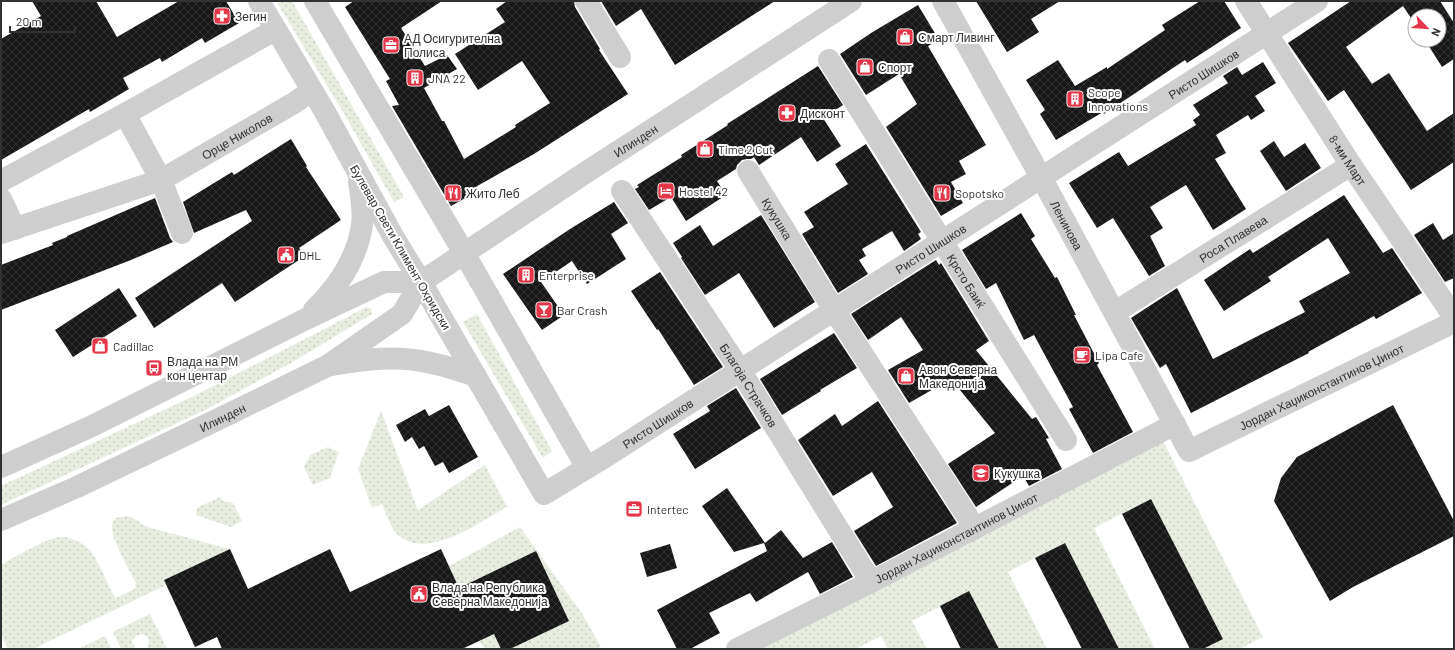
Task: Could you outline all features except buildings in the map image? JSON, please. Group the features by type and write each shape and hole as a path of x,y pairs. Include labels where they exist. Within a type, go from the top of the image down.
{"street":[{"name":"Булевар Свети Климент Охридски","path":"259,1 311,91 325,112 394,238 544,494"},
{"path":"315,1 464,253 586,468"},
{"path":"586,1 620,57"},
{"name":"Илинден","path":"1,520 77,487 202,428 327,366 402,314 421,282 588,171 851,1"},
{"name":"Ленинова","path":"943,1 1189,451"},
{"name":"8-ми Март","path":"1246,1 1351,165 1454,317"},
{"name":"Ристо Шишков","path":"544,494 1317,1"},
{"path":"1,181 126,114 275,30"},
{"name":"Крсто Баиќ","path":"829,60 1066,440"},
{"name":"Орце Николов","path":"1,199 8,231 161,180 294,103 311,91"},
{"path":"126,114 161,180 182,232"},
{"name":"Роса Плавева","path":"1114,312 1351,165"},
{"path":"304,320 338,285 356,251 362,225 362,204 358,171"},
{"name":"Кукушка","path":"748,171 834,310 975,528"},
{"name":"Благоја Страчков","path":"622,191 740,370 871,582"},
{"path":"1,467 97,423 384,282 421,282"},
{"name":"Јордан Хаџиконстантинов Џинот","path":"1189,451 1454,322"},
{"path":"327,366 362,360 413,360 430,362 476,376"},
{"name":"Јордан Хаџиконстантинов Џинот","path":"738,649 871,582 1175,424"}],"shaded area":[{"path":"276,1 292,1 404,197 394,202 343,112"},
{"path":"367,307 371,308 372,314 291,363 205,410 1,505 1,486 196,395"},
{"path":"477,314 552,451 543,458 463,322"},
{"path":"381,411 418,510 485,465 507,507 468,530 437,542 422,544 409,541 397,534 390,524 382,504 372,508 358,469"},
{"path":"1159,433 1263,637 1240,649 1203,649 1222,639 1151,499 1094,528 1155,649 1119,649 1064,543 1008,572 1047,649 999,649 969,592 912,621 927,649 888,649 881,636 856,649 737,649"},
{"path":"328,447 339,452 330,478 313,485 304,467 310,455"},
{"path":"220,497 223,501 233,503 242,521 231,527 196,515 197,508"},
{"path":"126,516 133,518 147,527 230,549 164,580 166,585 33,649 8,649 1,635 1,565 53,538 71,538 88,548 92,553 116,598 135,589 136,583 125,563 113,533 112,523 114,520 116,518"},
{"path":"520,527 583,615 601,647 596,649 510,649 569,621 536,552 468,584 469,608 449,566"},
{"path":"150,614 167,649 146,649 149,641 145,635 142,634 135,637 132,641 135,649 121,649 113,632"},
{"path":"494,634 501,649 485,649 479,641"},
{"path":"105,636 111,649 78,649"}],"place":[{"name":"Зегин","path":"222,16"},
{"name":"Смарт Ливинг","path":"905,37"},
{"name":"АД Осигурителна Полиса","path":"391,45"},
{"name":"Спорт","path":"865,67"},
{"name":"JNA 22","path":"415,78"},
{"name":"Scope Innovations","path":"1075,99"},
{"name":"Дисконт","path":"787,113"},
{"name":"Time 2 Cut","path":"705,149"},
{"name":"Hostel 42","path":"666,191"},
{"name":"Жито Леб","path":"453,193"},
{"name":"Sopotsko","path":"942,193"},
{"name":"DHL","path":"286,255"},
{"name":"Enterprise","path":"526,275"},
{"name":"Bar Crash","path":"544,310"},
{"name":"Cadillac","path":"100,346"},
{"name":"Lipa Cafe","path":"1082,355"},
{"name":"Влада на РМ кон центар","path":"154,368"},
{"name":"Авон Северна Македонија","path":"906,376"},
{"name":"Кукушка","path":"981,473"},
{"name":"Intertec","path":"634,509"},
{"name":"Влада на Република Северна Македонија","path":"419,594"}]}
